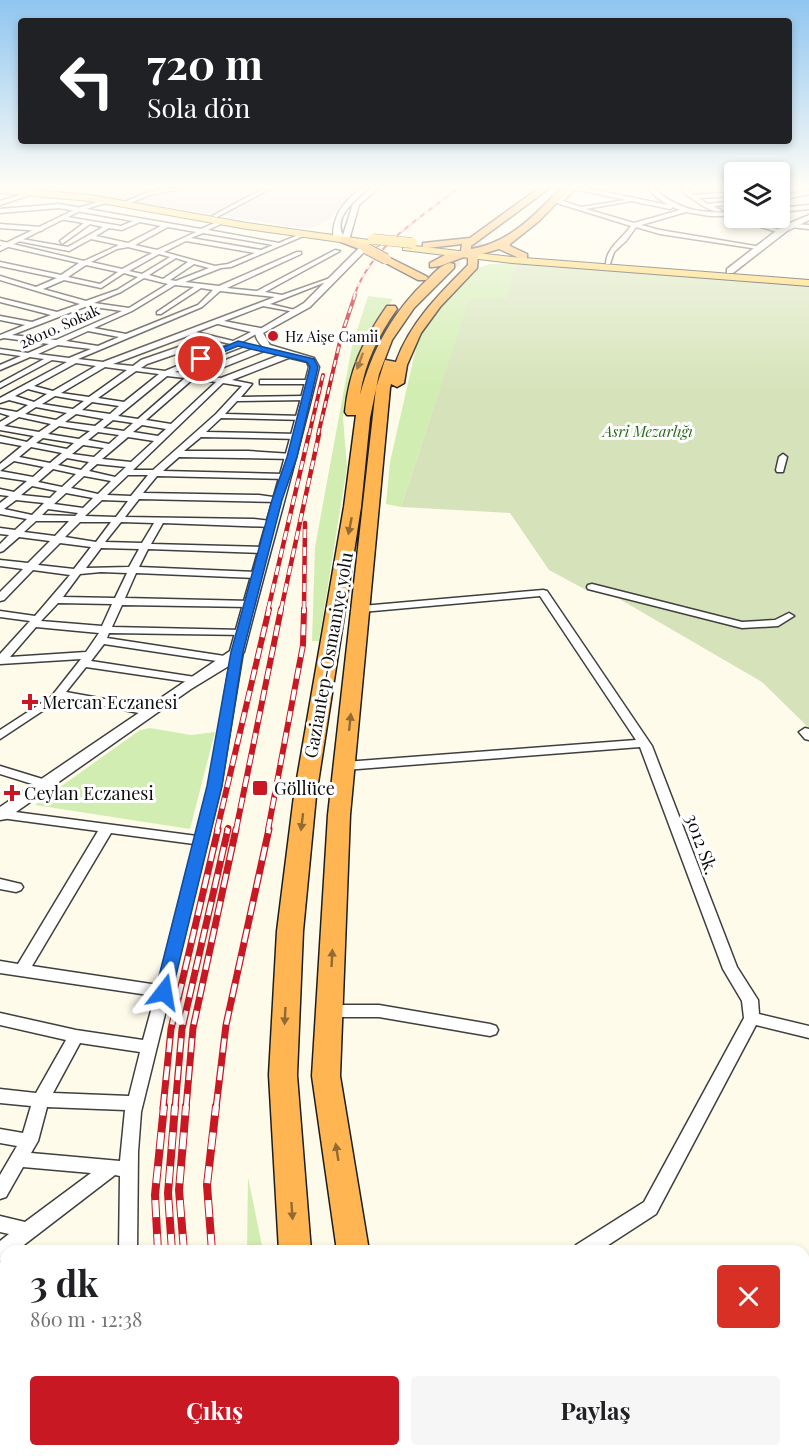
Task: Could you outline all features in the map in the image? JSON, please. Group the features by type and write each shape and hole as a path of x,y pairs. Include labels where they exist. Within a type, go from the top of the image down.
{"highway":[{"path":"379,253 422,278"},
{"path":"463,260 464,253"},
{"path":"355,499 351,428 353,389 358,364 371,337 392,308 422,278 477,253"},
{"path":"511,253 518,258"},
{"path":"463,260 486,262 518,258"},
{"name":"Gaziantep-Osmaniye yolu","path":"352,1245 326,1076 339,815 383,388 404,329 422,303 463,260"},
{"name":"Gaziantep-Osmaniye yolu","path":"295,1245 283,1069 289,931 308,768 355,499 359,439 366,399 380,353 392,328 412,303 463,260"}],"main road":[{"path":"436,253 463,260 518,258 809,278"},
{"path":"446,253 463,260"},
{"path":"518,258 809,283"}],"street":[{"path":"38,253 175,284 281,296"},
{"path":"67,253 90,260"},
{"path":"38,288 107,253"},
{"path":"100,286 121,271 155,253"},
{"path":"161,253 215,268"},
{"name":"28010. Sokak","path":"0,368 130,310 175,284 260,253"},
{"path":"0,401 96,348 200,306 218,289 247,278 297,253"},
{"path":"303,253 308,254"},
{"path":"235,309 256,293 333,253"},
{"path":"238,344 236,342 308,305 361,253"},
{"path":"609,263 611,253"},
{"path":"730,271 751,253"},
{"path":"1,336 120,290 175,256"},
{"path":"316,256 324,257"},
{"path":"50,262 57,257"},
{"path":"164,281 192,262"},
{"path":"0,264 120,290"},
{"path":"37,272 44,267"},
{"path":"0,427 103,365 334,277"},
{"path":"0,278 88,304 130,310"},
{"path":"247,278 255,286 256,293"},
{"path":"159,313 199,287"},
{"path":"0,300 59,315"},
{"path":"262,304 293,311"},
{"path":"0,318 33,324"},
{"path":"218,322 259,330"},
{"path":"86,329 126,337"},
{"path":"127,1245 120,1169 215,786 233,656 243,633 277,500 292,457 313,363 267,347 259,336 259,330"},
{"path":"192,333 286,354"},
{"path":"1,336 96,348"},
{"path":"0,468 41,435 144,362 196,344"},
{"path":"0,509 164,374 238,344"},
{"path":"0,549 95,460 191,378 261,349"},
{"path":"0,661 55,600 74,572 154,474 219,416 248,384 1,352"},
{"path":"0,598 85,511 221,381 286,354"},
{"path":"0,386 51,358"},
{"path":"47,376 76,382"},
{"path":"263,381 309,382"},
{"path":"28,387 55,394 126,405"},
{"path":"9,397 74,412 172,427"},
{"path":"235,399 304,398"},
{"path":"0,411 17,416 159,439"},
{"path":"219,416 302,418"},
{"path":"0,427 111,447"},
{"path":"200,434 297,437"},
{"path":"0,439 154,474 284,477"},
{"path":"178,454 248,454 292,457"},
{"path":"780,470 783,457"},
{"path":"13,458 117,480"},
{"path":"0,474 100,497 277,500"},
{"path":"0,492 85,511"},
{"path":"0,509 34,518 271,524"},
{"path":"0,735 55,699 104,635 119,600 160,520"},
{"path":"0,531 15,535 97,545 264,549"},
{"path":"0,563 74,572 101,570 258,575"},
{"path":"592,586 742,625 778,623 789,616"},
{"name":"3012 Sk.","path":"362,609 543,593 644,743 730,969 750,1000 752,1018"},
{"path":"55,600 251,604"},
{"path":"0,614 104,635 233,656"},
{"path":"104,635 243,633"},
{"path":"0,815 149,711 233,656"},
{"path":"0,661 86,659 195,680"},
{"path":"59,694 149,711"},
{"path":"345,766 644,743"},
{"path":"0,770 45,784"},
{"path":"0,815 202,841"},
{"path":"22,970 107,828"},
{"path":"0,884 16,887"},
{"path":"0,967 164,992"},
{"path":"329,1011 379,1011 490,1030"},
{"path":"0,1018 76,1036 150,1047"},
{"path":"592,1245 650,1208 752,1018 809,1032"},
{"path":"0,1191 29,1141 41,1100 76,1036"},
{"path":"0,1096 41,1100 135,1102"},
{"path":"0,1136 29,1141"},
{"path":"18,1159 120,1169"},
{"path":"9,1245 120,1169"},
{"path":"0,1224 28,1231"}],"green space":[{"path":"518,263 514,268 506,299 469,300 401,507 386,504 390,462 418,339 442,301 480,267 490,264"},
{"name":"Asri Mezarlığı","path":"518,263 809,284 809,728 762,682 616,597 586,590 549,570 510,513 401,507 469,299 506,298 514,268"},
{"path":"368,296 393,299 366,337 348,384 343,418 347,467 319,641 312,641 315,547 352,346"},
{"path":"150,728 191,735 215,732 190,829 35,805 140,730"},
{"path":"248,1177 262,1245 247,1245"}],"tunnel":[{"path":"450,266 466,253"}],"railway":[{"path":"354,296 362,278 380,253"},
{"path":"318,435 341,337 355,295"},
{"path":"309,435 323,375"},
{"path":"268,610 309,434"},
{"path":"281,610 319,434"},
{"path":"304,610 305,523"},
{"path":"217,830 269,609"},
{"path":"236,830 281,609"},
{"path":"268,830 303,645 304,609"},
{"path":"163,1108 171,1029 218,829"},
{"path":"175,1108 182,1029 228,829"},
{"path":"186,1108 193,1028 236,829"},
{"path":"216,1108 226,1025 269,829"},
{"path":"158,1245 155,1195 164,1106"},
{"path":"172,1245 168,1193 175,1106"},
{"path":"184,1245 179,1190 186,1106"},
{"path":"212,1245 207,1185 216,1106"}],"place":[{"name":"Hz Aişe Camii","path":"273,336"},
{"name":"Mercan Eczanesi","path":"30,702"},
{"name":"Göllüce","path":"260,788"},
{"name":"Ceylan Eczanesi","path":"12,793"}],"route":[{"path":"164,992 215,786 237,652 277,500 292,457 302,418 304,398 314,367 311,360 238,344 201,359"}]}
